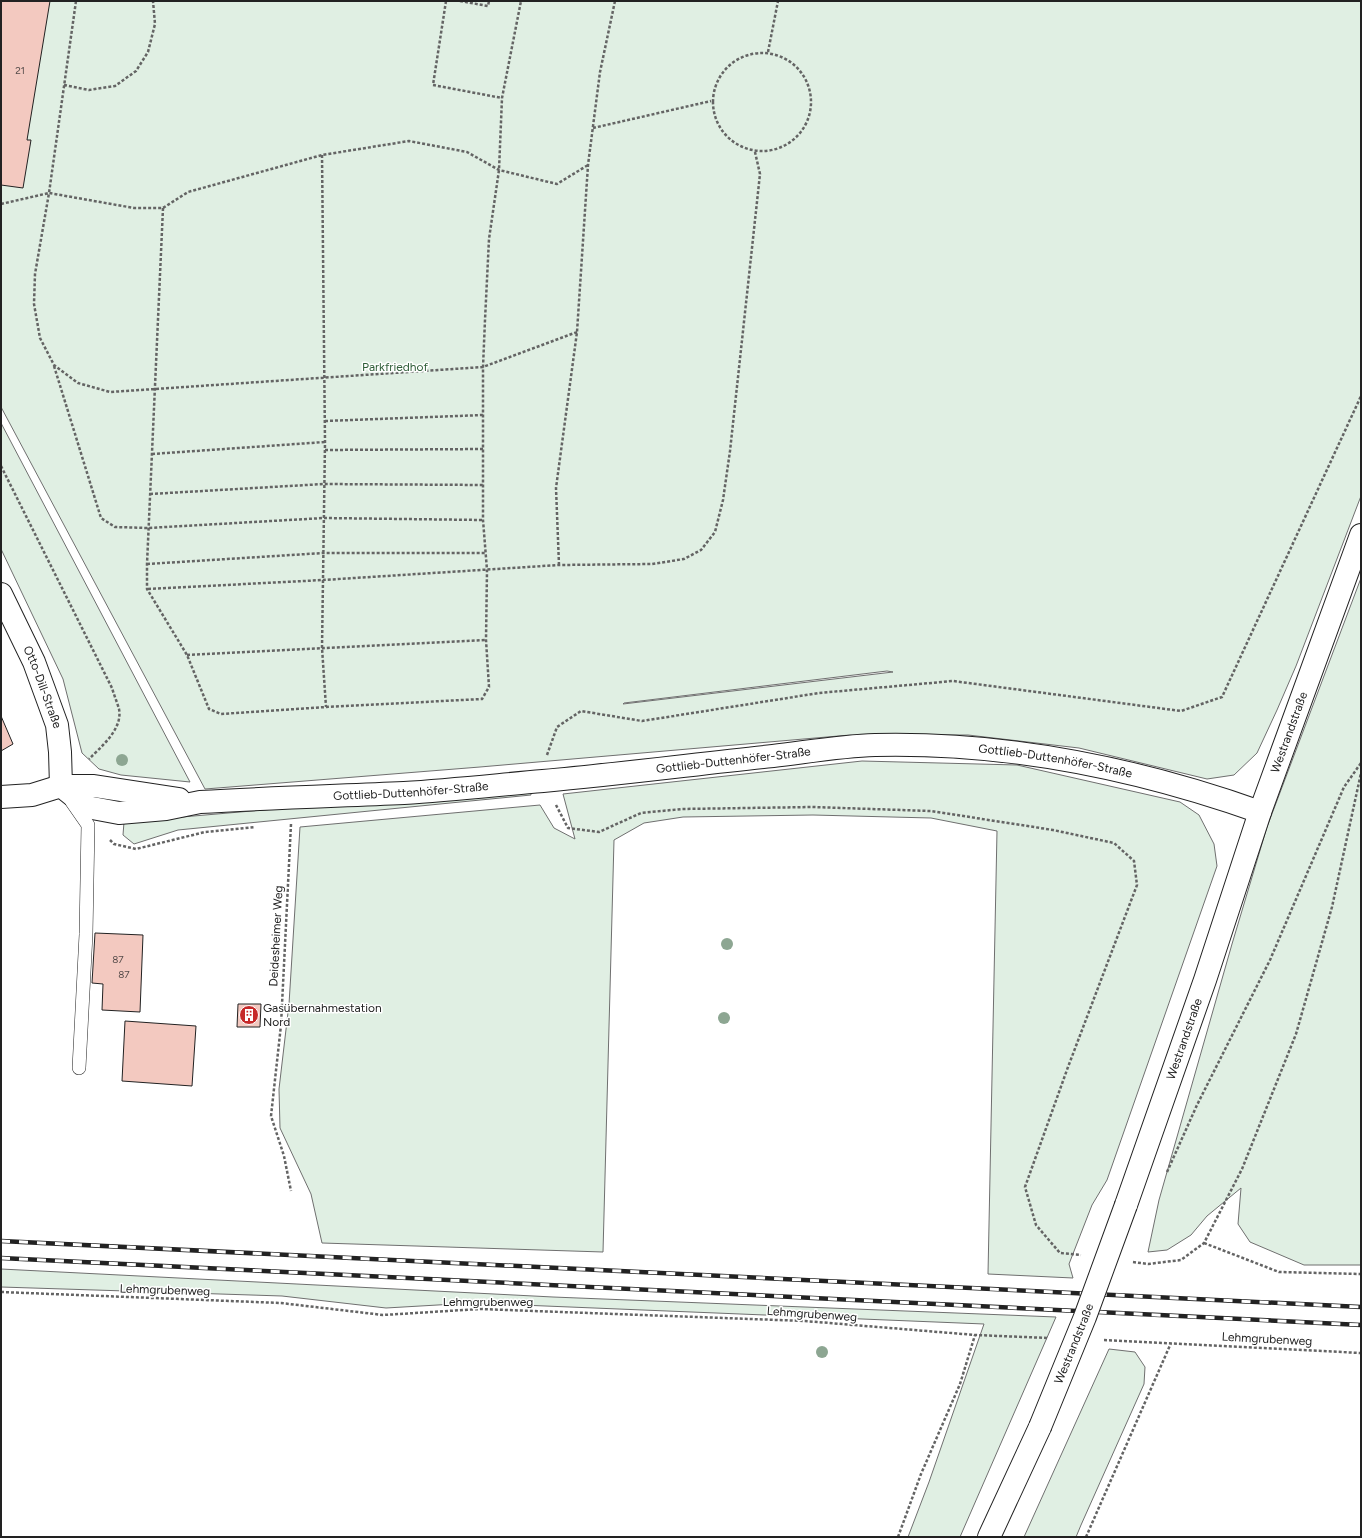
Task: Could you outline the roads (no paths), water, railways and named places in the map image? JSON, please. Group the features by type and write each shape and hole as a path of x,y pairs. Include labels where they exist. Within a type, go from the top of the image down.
{"street":[{"name":"Westrandstraße","path":"989,1537 1040,1427 1085,1317 1205,980 1260,812 1361,535"},
{"name":"Otto-Dill-Straße","path":"1,594 34,662 58,725 61,786"},
{"name":"Gottlieb-Duttenhöfer-Straße","path":"61,786 87,807 119,813 166,809 200,802 406,792 544,781 873,745 933,746 993,750 1053,758 1106,768 1158,780 1260,812"},
{"path":"1,797 32,795 61,786"}],"lane":[{"path":"61,786 88,825 86,934 79,1068"}],"railway":[{"path":"1,1241 1361,1307"},
{"path":"1,1258 1361,1325"}],"place":[{"name":"Gasübernahmestation Nord","path":"249,1015"}],"park label":[{"name":"Parkfriedhof","path":"395,367"}]}
